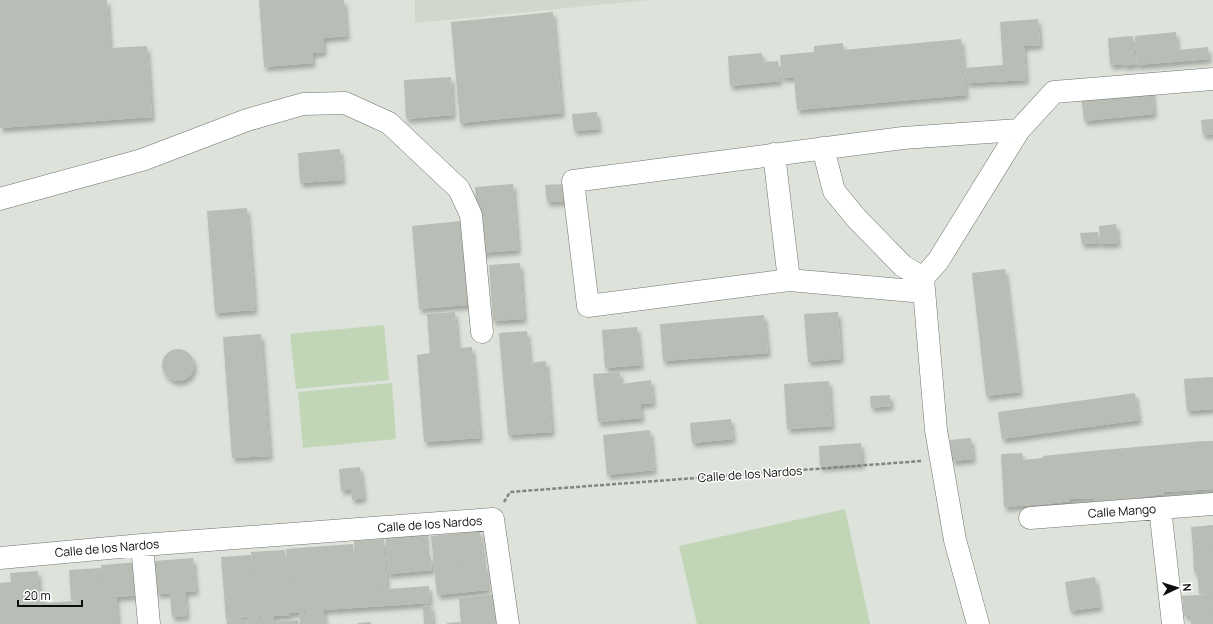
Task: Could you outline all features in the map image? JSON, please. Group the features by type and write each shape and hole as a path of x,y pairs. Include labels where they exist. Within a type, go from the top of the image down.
{"street":[{"path":"978,624 955,540 936,430 923,285 1019,130 1054,92 1213,79"},
{"path":"0,200 142,160 247,120 303,104 345,102 389,123 459,189 471,215 482,332"},
{"path":"923,285 790,280 588,306 572,181 903,138 1019,130"},
{"path":"823,148 834,191 857,219 923,285"},
{"path":"774,154 790,280"},
{"name":"Calle Mango","path":"1030,518 1213,504"},
{"path":"1160,508 1173,624"},
{"path":"493,519 508,624"},
{"name":"Calle de los Nardos","path":"0,558 142,545 493,519"},
{"path":"142,545 149,624"}],"path":[{"name":"Calle de los Nardos","path":"493,519 510,492 941,460"}],"shaded area":[{"path":"415,0 649,0 415,23"}],"green space":[{"path":"384,325 389,380 296,389 290,334"},
{"path":"392,383 396,439 303,448 298,392"},
{"path":"845,509 870,624 697,624 679,546"}],"building":[{"path":"0,0 107,0 110,48 147,46 152,117 0,128"},
{"path":"259,0 344,0 347,36 323,38 324,52 312,53 313,63 264,67"},
{"path":"553,12 562,113 460,123 451,22"},
{"path":"1038,19 1040,45 1024,46 1026,80 967,83 965,68 1003,65 1000,22"},
{"path":"1176,32 1178,56 1178,50 1208,47 1209,59 1137,65 1135,36"},
{"path":"1133,36 1136,64 1124,66 1121,37"},
{"path":"1121,37 1123,64 1110,65 1108,38"},
{"path":"961,39 966,95 797,110 794,77 782,78 780,55 814,52 814,46 843,43 843,50"},
{"path":"762,53 763,62 778,61 780,81 730,86 728,56"},
{"path":"451,77 453,115 406,119 404,80"},
{"path":"1152,88 1154,114 1084,121 1081,94"},
{"path":"597,112 599,129 574,131 572,114"},
{"path":"1213,119 1213,134 1203,135 1201,120"},
{"path":"340,149 343,180 300,183 298,153"},
{"path":"513,184 518,250 480,253 475,187"},
{"path":"565,184 566,201 547,202 545,185"},
{"path":"247,208 255,310 215,313 207,211"},
{"path":"470,220 478,304 419,309 412,226"},
{"path":"1116,224 1118,243 1100,244 1099,226"},
{"path":"1098,232 1099,243 1082,244 1080,233"},
{"path":"520,263 524,319 493,321 489,265"},
{"path":"1005,269 1020,392 986,396 972,273"},
{"path":"455,312 458,348 472,347 480,438 424,442 417,355 430,353 427,314"},
{"path":"838,312 841,359 808,362 804,314"},
{"path":"764,315 768,353 663,361 660,324"},
{"path":"637,327 641,365 605,368 602,330"},
{"path":"527,331 530,363 546,361 552,432 508,435 499,333"},
{"path":"261,334 270,456 232,458 223,337"},
{"path":"175,349 181,349 190,353 194,365 190,377 181,381 175,381 166,377 162,368 162,362 166,353"},
{"path":"620,372 621,384 651,380 653,403 640,404 642,418 598,422 593,374"},
{"path":"1213,377 1213,409 1187,411 1184,379"},
{"path":"829,381 832,426 787,429 784,384"},
{"path":"1135,393 1139,420 1002,439 998,412"},
{"path":"890,395 891,406 871,408 870,396"},
{"path":"731,419 733,439 692,443 690,423"},
{"path":"650,430 654,470 607,475 603,435"},
{"path":"971,438 973,459 952,461 950,440"},
{"path":"1213,441 1213,489 1164,492 1164,494 1118,500 1095,501 1094,498 1070,499 1070,501 1046,504 1004,507 1001,454 1022,453 1023,460 1043,458 1043,456"},
{"path":"861,443 862,464 820,467 819,446"},
{"path":"360,467 364,498 352,500 351,489 341,491 339,469"},
{"path":"1213,525 1213,547 1193,549 1191,527"},
{"path":"425,530 427,556 431,556 432,570 388,574 385,533"},
{"path":"480,531 484,565 462,568 486,566 488,590 437,595 431,536"},
{"path":"384,539 387,589 375,590 429,586 430,603 323,610 326,624 300,624 299,614 319,611 290,613 286,549 353,544 355,566 354,541"},
{"path":"1213,548 1213,593 1199,594 1197,572 1194,572 1193,549"},
{"path":"285,550 290,615 226,619 221,557 251,555 253,578 251,552"},
{"path":"193,558 196,591 185,592 187,616 172,617 170,593 157,594 154,561"},
{"path":"140,562 142,595 116,597 118,624 76,624 74,601 103,597 71,600 69,570 101,568 102,581 101,565"},
{"path":"38,571 39,588 42,588 43,600 46,599 48,624 15,624 10,573"},
{"path":"1095,577 1100,607 1070,611 1065,582"},
{"path":"11,582 14,624 0,624 0,583"},
{"path":"494,594 497,624 461,624 459,598"},
{"path":"1213,594 1213,613 1184,616 1182,596"},
{"path":"73,601 75,624 49,624 47,603"},
{"path":"431,605 433,624 424,624 423,606"},
{"path":"1213,614 1213,624 1191,624 1190,616"},
{"path":"274,617 274,622 298,620 299,624 248,624 247,619"},
{"path":"246,619 247,624 227,624 227,620"},
{"path":"371,622 371,624 358,624 358,623"},
{"path":"460,622 461,624 447,624 447,623"}]}
